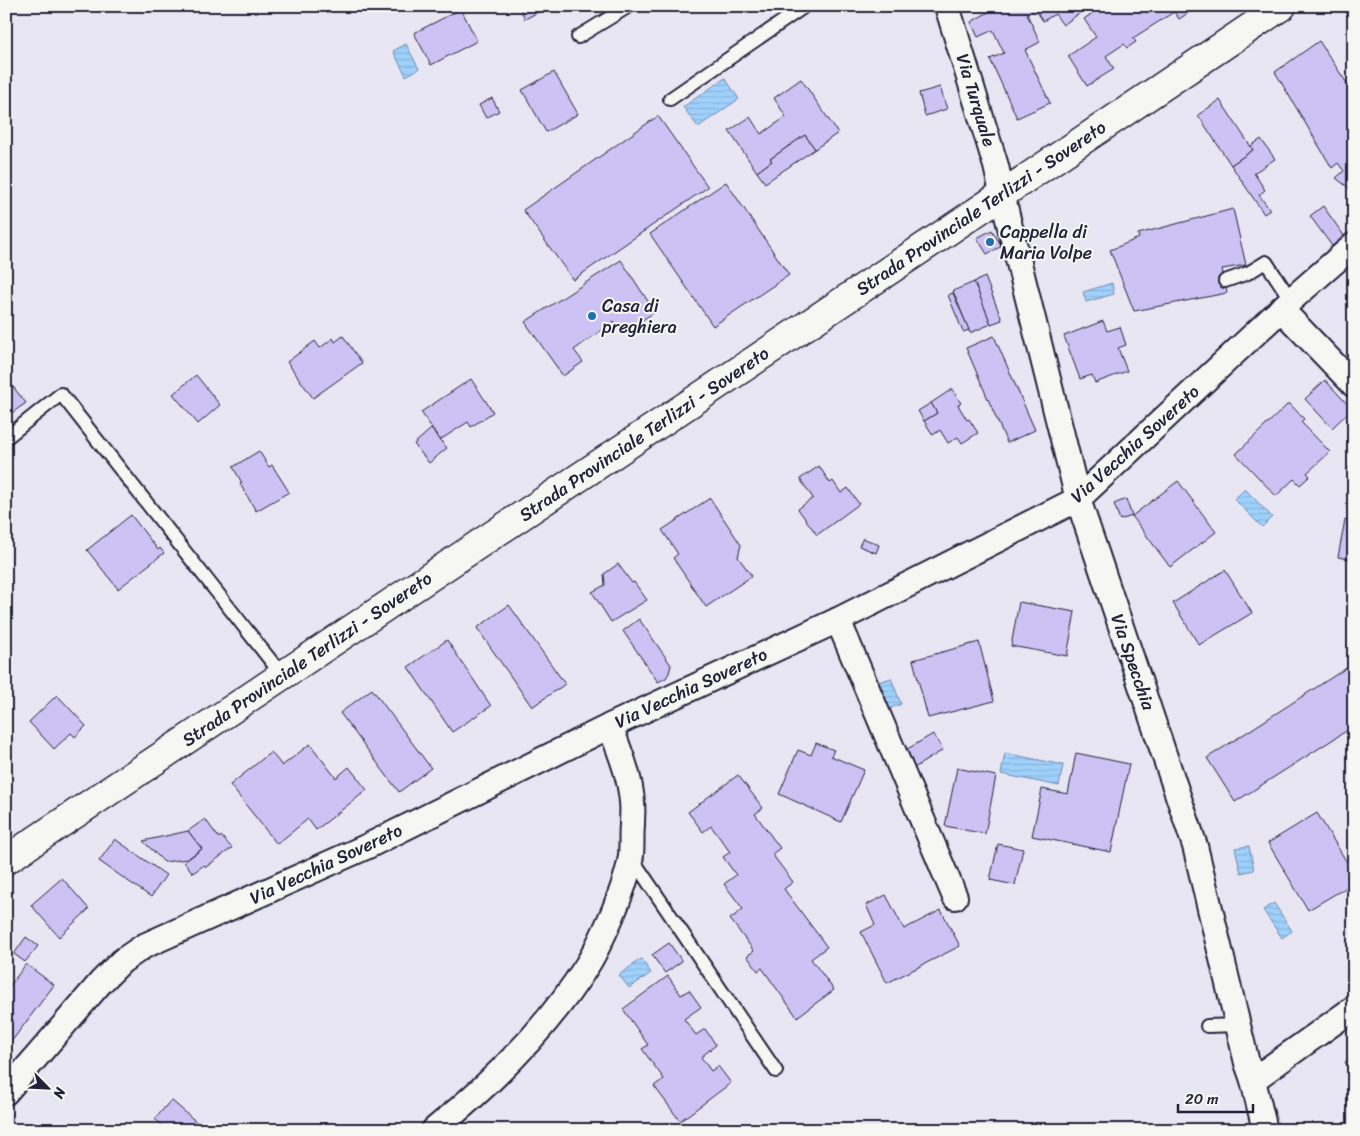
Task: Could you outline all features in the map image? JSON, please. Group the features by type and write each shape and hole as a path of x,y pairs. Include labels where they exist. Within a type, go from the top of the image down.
{"main road":[{"name":"Strada Provinciale Terlizzi - Sovereto","path":"6,860 1282,6"}],"street":[{"name":"Via Turquale","path":"947,6 996,166 1002,194"},
{"name":"Via Specchia","path":"1002,194 1078,499 1195,846 1265,1130"},
{"name":"Via Vecchia Sovereto","path":"6,1092 101,982 122,961 144,946 368,846 610,726 838,620 1078,499 1286,304 1354,245"},
{"path":"1286,304 1354,385"},
{"path":"838,620 956,897"},
{"path":"434,1130 464,1106 517,1055 565,998 587,966 604,934 620,895 631,856 632,802 628,777 610,726"},
{"path":"1253,1080 1354,1008"}],"lane":[{"path":"578,37 628,6"},
{"path":"670,99 805,6"},
{"path":"1225,280 1248,273 1266,262 1286,304"},
{"path":"6,438 62,394 282,675"},
{"path":"631,856 776,1071"},
{"path":"1207,1026 1238,1025"}],"water":[{"path":"406,44 419,69 406,76 393,51"},
{"path":"725,78 739,99 698,127 683,107"},
{"path":"1112,283 1114,294 1086,302 1083,292"},
{"path":"1245,489 1272,517 1262,527 1234,499"},
{"path":"891,678 901,704 889,709 879,682"},
{"path":"1005,753 1063,765 1059,786 1001,774"},
{"path":"1249,846 1254,870 1241,873 1235,848"},
{"path":"1274,903 1292,931 1282,938 1263,910"},
{"path":"641,959 651,973 629,988 619,975"}],"building":[{"path":"519,6 550,6 525,19"},
{"path":"999,6 1075,6 1080,13 1063,25 1055,14 1043,21 1035,9 1027,14 1040,42 1025,50 1050,103 1017,118 990,59 1004,53 993,30 978,37 971,22"},
{"path":"1103,6 1199,6 1179,19 1174,12 1133,38 1136,42 1127,48 1124,44 1106,56 1114,69 1087,86 1068,56 1096,37 1084,19"},
{"path":"461,9 477,41 431,65 414,33"},
{"path":"1319,41 1354,94 1354,192 1336,178 1344,171 1338,163 1332,168 1275,72"},
{"path":"554,72 578,114 546,132 522,90"},
{"path":"801,79 838,133 815,149 805,135 770,159 772,161 757,172 729,131 750,117 761,134 786,117 774,98"},
{"path":"940,87 947,109 925,116 919,93"},
{"path":"492,98 499,111 486,118 479,105"},
{"path":"1220,100 1253,150 1231,165 1198,115"},
{"path":"658,116 708,187 573,280 523,210"},
{"path":"805,135 815,149 765,183 757,172 772,161 770,159"},
{"path":"1261,139 1275,159 1254,173 1265,190 1259,195 1270,210 1264,214 1231,165 1253,150 1251,146"},
{"path":"726,182 789,275 713,326 650,234"},
{"path":"1323,206 1345,237 1332,246 1310,216"},
{"path":"1233,209 1246,265 1222,269 1227,293 1134,311 1110,250 1139,238 1138,234"},
{"name":"Cappella di Maria Volpe","path":"992,230 1002,246 987,254 977,238"},
{"name":"Casa di preghiera","path":"621,260 655,312 622,333 614,321 574,350 583,362 563,376 525,322"},
{"path":"985,277 1002,320 991,324 974,282"},
{"path":"974,282 991,324 970,333 953,291"},
{"path":"953,293 969,330 963,332 948,295"},
{"path":"1103,321 1107,331 1120,327 1126,345 1118,348 1127,371 1095,383 1092,375 1080,379 1064,336"},
{"path":"343,336 362,363 313,398 287,362 315,341 320,348 333,338 335,342"},
{"path":"994,336 1035,430 1007,443 966,348"},
{"path":"196,375 220,405 198,424 173,394"},
{"path":"6,378 26,403 6,417"},
{"path":"471,379 493,412 471,427 468,422 440,440 421,412"},
{"path":"1325,380 1352,409 1332,428 1305,399"},
{"path":"952,389 961,403 958,405 978,433 962,443 958,437 948,443 940,430 933,435 924,421 937,413 931,403"},
{"path":"931,403 937,413 924,421 918,411"},
{"path":"1289,403 1304,419 1301,422 1330,452 1307,473 1310,476 1300,485 1294,479 1276,496 1236,454"},
{"path":"431,429 447,448 429,463 414,444"},
{"path":"259,451 269,467 272,465 289,492 256,511 240,484 242,483 233,467"},
{"path":"1354,462 1354,478 1346,470"},
{"path":"819,466 830,483 833,481 841,493 848,488 859,504 817,535 798,509 813,498 800,479"},
{"path":"1178,481 1216,532 1170,567 1132,516"},
{"path":"710,498 741,545 738,557 752,576 706,607 673,558 678,554 662,530"},
{"path":"1126,499 1132,516 1120,520 1114,504"},
{"path":"131,515 158,550 160,548 164,553 118,589 87,550"},
{"path":"1345,520 1354,522 1354,560 1338,557"},
{"path":"863,538 879,545 876,553 859,546"},
{"path":"618,564 647,600 611,622 592,592 605,585 604,574"},
{"path":"1225,570 1252,613 1199,645 1173,603"},
{"path":"1019,602 1075,612 1067,656 1011,646"},
{"path":"509,605 565,684 532,707 477,628"},
{"path":"639,619 671,665 666,678 658,682 623,631"},
{"path":"447,640 491,706 452,732 408,667"},
{"path":"979,642 994,701 928,718 913,660"},
{"path":"1354,663 1354,726 1235,802 1207,758"},
{"path":"372,689 431,768 399,792 340,713"},
{"path":"57,695 86,726 75,737 71,733 54,749 29,722"},
{"path":"933,734 943,750 914,768 904,751"},
{"path":"816,743 834,750 831,756 864,770 841,822 779,794 798,750 811,755"},
{"path":"310,744 336,778 349,767 367,790 316,830 308,819 277,844 230,785 271,752 282,766"},
{"path":"1076,753 1129,764 1111,852 1032,836 1042,789 1068,794"},
{"path":"957,768 996,776 985,834 945,826"},
{"path":"738,775 763,808 755,814 780,848 772,854 793,882 784,889 827,947 811,959 834,990 797,1017 762,968 758,971 747,956 754,951 730,919 743,909 724,884 736,875 723,857 730,852 711,826 703,832 688,812"},
{"path":"1317,813 1354,874 1354,883 1308,910 1268,843"},
{"path":"205,819 219,838 221,836 232,848 206,867 204,865 193,873 184,862 202,849 188,831"},
{"path":"188,831 202,849 187,859 164,862 143,841"},
{"path":"115,839 166,875 151,897 99,861"},
{"path":"998,844 1023,849 1015,885 990,880"},
{"path":"62,878 89,909 59,937 31,905"},
{"path":"886,895 904,929 941,910 960,946 887,983 861,932 875,925 866,905"},
{"path":"26,937 38,946 25,962 14,954"},
{"path":"669,943 682,961 665,973 652,955"},
{"path":"26,964 54,985 11,1042 6,1038 6,991"},
{"path":"668,976 681,995 689,990 701,1007 684,1019 696,1035 705,1029 716,1045 701,1057 711,1071 718,1066 731,1083 680,1121 654,1086 664,1079 642,1049 648,1045 623,1009"},
{"path":"1354,1056 1354,1075 1345,1062"},
{"path":"171,1100 200,1125 196,1130 162,1130 164,1127 155,1119"}],"place":[{"name":"Cappella di Maria Volpe","path":"990,242"},
{"name":"Casa di preghiera","path":"592,316"}]}
